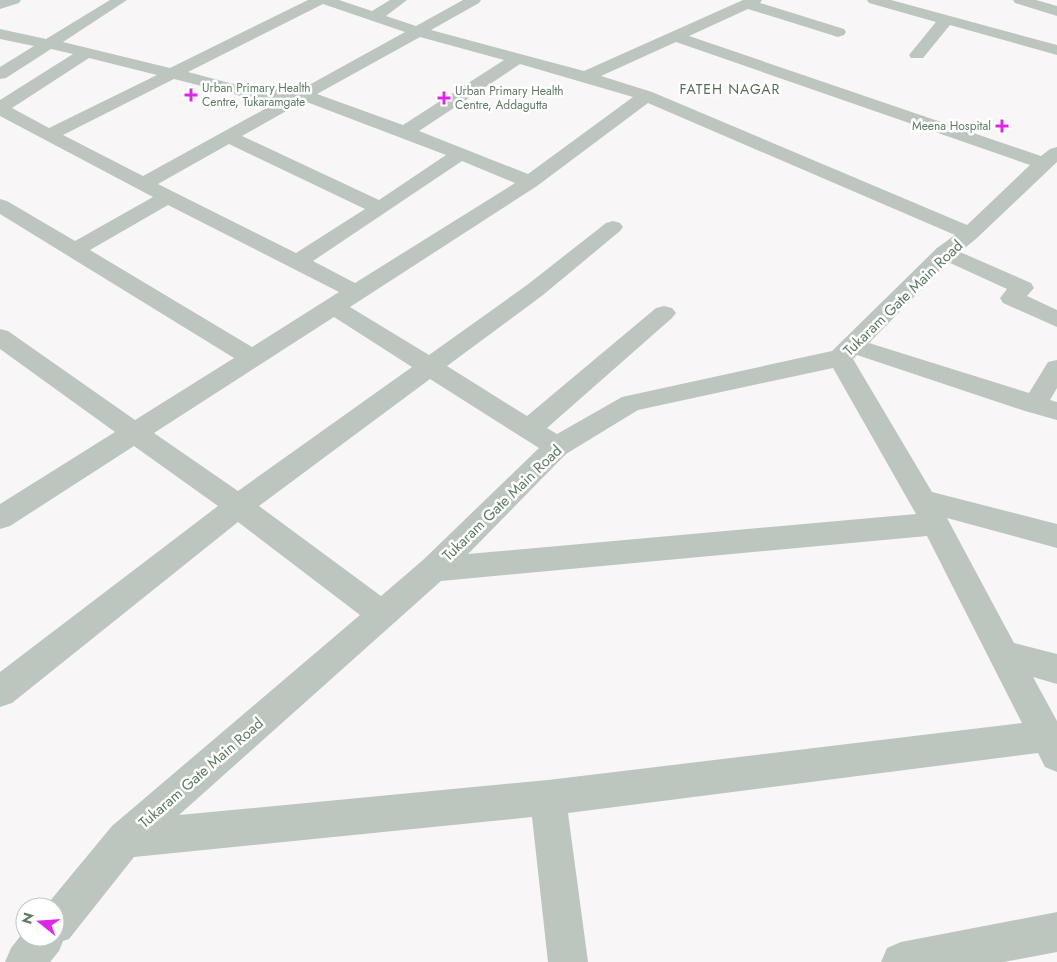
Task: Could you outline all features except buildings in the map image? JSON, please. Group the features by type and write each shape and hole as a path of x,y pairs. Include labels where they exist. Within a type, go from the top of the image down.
{"street":[{"path":"0,5 14,0"},
{"path":"0,74 120,0"},
{"path":"49,135 322,0 420,32 586,77 646,96 970,234"},
{"path":"375,16 400,0"},
{"path":"145,183 420,32 474,0"},
{"path":"874,0 1057,50"},
{"path":"1020,0 1057,11"},
{"path":"586,77 751,2 838,32"},
{"path":"917,55 947,19"},
{"path":"0,34 87,52 242,91 303,95 405,132 530,182"},
{"path":"676,37 1050,158"},
{"path":"87,52 0,109 145,183 168,198 356,292"},
{"path":"405,132 517,59"},
{"path":"0,518 134,431 253,358 530,182 646,96"},
{"path":"229,137 380,208"},
{"path":"297,262 460,154"},
{"name":"Tukaram Gate Main Road","path":"65,913 125,839 434,569 557,447 631,403 847,352 945,253 970,234 1050,158"},
{"path":"74,250 168,198"},
{"path":"0,205 253,358"},
{"path":"0,692 238,506 535,290 613,227"},
{"path":"945,253 1023,288 1011,298 1057,319"},
{"path":"333,306 530,428 557,447"},
{"path":"530,428 664,314"},
{"path":"0,338 238,506 382,614"},
{"path":"847,352 1045,408 1057,368"},
{"path":"125,839 1052,746 929,513 847,352"},
{"path":"434,569 929,513 1057,536"},
{"path":"1004,654 1057,670"},
{"path":"548,798 568,962"},
{"path":"901,962 1057,932"},
{"path":"25,962 38,947"}],"place":[{"name":"Urban Primary Health Centre, Tukaramgate","path":"191,95"},
{"name":"Urban Primary Health Centre, Addagutta","path":"444,98"},
{"name":"Meena Hospital","path":"1002,126"}],"district":[{"name":"FATEH NAGAR","path":"730,89"}]}
